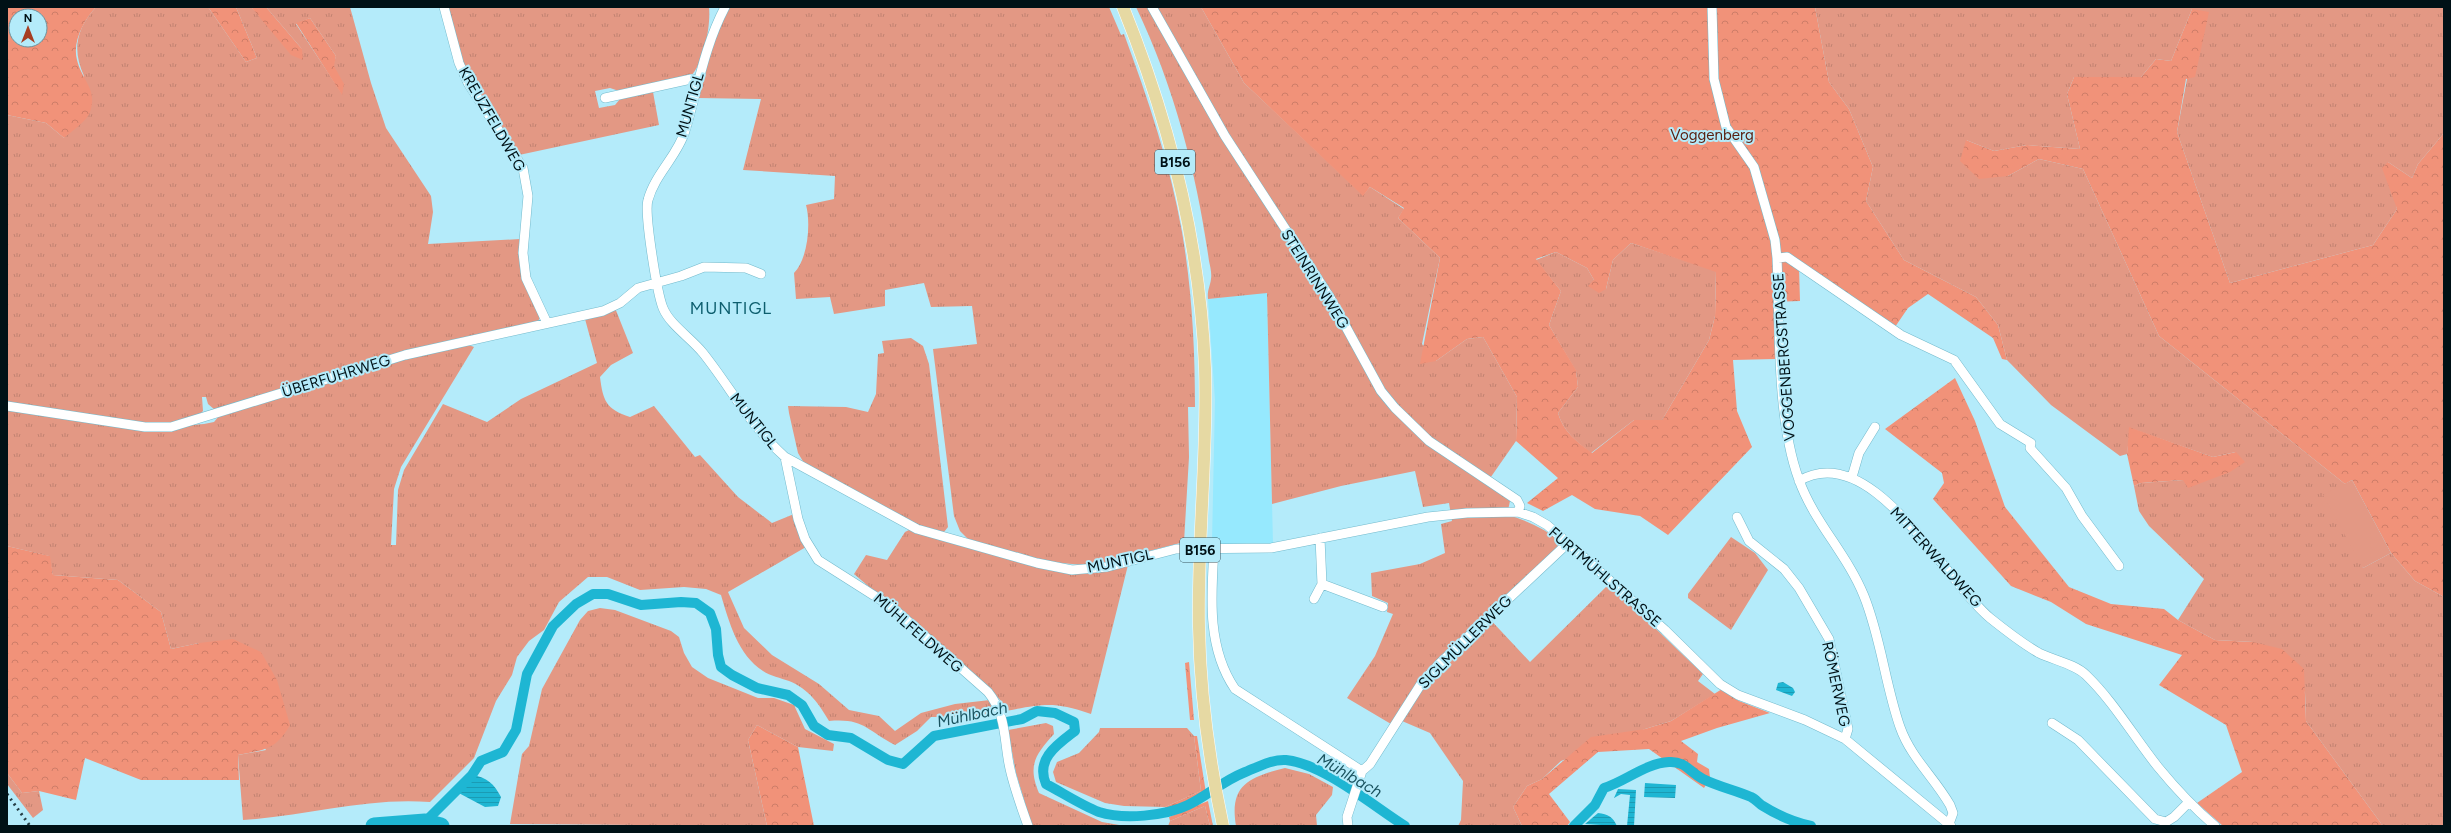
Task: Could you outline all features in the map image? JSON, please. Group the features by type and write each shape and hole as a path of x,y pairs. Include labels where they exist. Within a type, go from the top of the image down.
{"main road":[{"name":"B156","path":"1123,7 1152,84 1181,182 1191,230 1202,323 1206,410 1200,550 1199,626 1201,678 1212,776 1222,826"}],"street":[{"name":"KREUZFELDWEG","path":"444,7 459,63 468,83 522,168 528,196 523,253 526,278 547,323"},
{"name":"MUNTIGL","path":"725,7 713,29 698,80 685,133 648,201 650,240 663,308 703,352 747,417 770,444 785,458 917,529 1037,563 1072,570 1107,566 1176,550 1200,550"},
{"name":"STEINRINNWEG","path":"1152,7 1233,149 1329,296 1380,391 1394,408 1429,441 1517,500 1520,506 1518,512"},
{"name":"VOGGENBERGSTRASSE","path":"1712,7 1714,79 1726,127 1754,167 1774,240 1777,258 1782,380 1790,450 1799,481 1817,516 1851,566 1864,596 1877,637 1900,727 1910,750 1950,805 1953,813 1950,825"},
{"path":"605,98 691,79 698,80"},
{"path":"1777,258 1787,257 1901,335 1954,360 2000,424 2031,443 2030,448 2066,488 2082,516 2119,566"},
{"name":"ÜBERFUHRWEG","path":"7,406 145,427 171,427 405,354 547,323 577,319 603,311 620,303 638,288 682,276 704,267 746,268 761,274"},
{"path":"1852,477 1859,453 1875,427"},
{"name":"MÜHLFELDWEG","path":"785,458 798,519 805,538 818,560 892,607 988,692 1001,713 1014,782 1028,826"},
{"name":"MITTERWALDWEG","path":"1799,481 1808,476 1822,473 1852,477 1880,496 1904,519 1970,599 1990,618 2039,653 2084,673 2113,705 2158,767 2188,803 2215,826"},
{"name":"FURTMÜHLSTRASSE","path":"1200,550 1271,548 1428,517 1467,513 1518,512 1533,517 1547,525 1568,543 1665,630 1720,684 1738,695 1805,720 1845,739 1950,825"},
{"name":"RÖMERWEG","path":"1737,517 1749,541 1784,569 1799,588 1829,639 1848,729 1845,739"},
{"path":"1314,599 1322,584 1320,538"},
{"name":"SIGLMÜLLERWEG","path":"1348,826 1348,817 1362,771 1370,764 1421,684 1439,664 1568,543"},
{"path":"1214,550 1212,614 1214,637 1228,680 1235,689 1362,771"},
{"path":"1322,584 1383,607"},
{"path":"2052,723 2078,740 2155,819 2166,822 2174,817 2188,803"}],"shaded area":[{"path":"1267,292 1273,544 1230,545 1212,542 1215,400 1208,299"},
{"path":"1783,682 1793,688 1795,692 1792,696 1776,690 1778,683"},
{"path":"472,775 486,779 496,788 501,797 498,806 485,807 455,791"},
{"path":"1645,783 1676,785 1675,798 1644,797"},
{"path":"1618,789 1636,790 1634,826 1627,826 1630,795 1621,794 1614,798"},
{"path":"1598,813 1610,816 1617,826 1585,824"}],"green space":[{"path":"7,7 96,7 83,25 76,46 79,67 91,91 92,104 90,112 86,119 64,138 46,123 7,115"},
{"path":"96,7 208,7 246,62 257,58 236,7 251,7 269,26 302,49 266,7 350,7 371,83 386,128 431,196 433,212 428,244 520,239 520,261 541,316 537,323 215,410 208,404 206,397 202,397 203,411 198,416 176,423 146,424 7,404 7,115 46,123 64,138 84,76 80,66 77,49 80,32 89,15","holes":["310,18 336,56 333,66 342,94 296,24"]},
{"path":"208,7 236,7 257,58 246,62"},
{"path":"251,7 266,7 302,49 303,60 291,55"},
{"path":"447,7 709,7 709,24 706,43 700,62 691,76 619,91 610,88 595,91 599,108 615,105 620,99 653,92 659,125 519,155 485,105 462,62"},
{"path":"728,7 1109,7 1121,35 1124,34 1158,132 1182,232 1192,319 1195,407 1188,407 1189,457 1184,542 1103,563 1083,565 1050,562 970,541 960,531 954,516 933,349 977,344 972,306 931,307 924,283 885,290 885,306 834,314 830,297 796,299 794,273 799,267 805,250 808,231 806,205 834,199 835,176 743,170 761,99 697,98 703,72"},
{"path":"1136,7 1201,7 1244,83 1363,195 1370,187 1404,209 1398,218 1440,258 1422,344 1436,361 1467,339 1483,337 1517,397 1516,441 1486,484 1510,501 1507,515 1536,526 1563,542 1486,615 1530,662 1609,584 1703,674 1698,681 1715,694 1671,721 1645,729 1561,761 1542,779 1527,786 1513,807 1522,826 1458,826 1461,820 1463,781 1430,733 1402,721 1391,724 1347,698 1375,656 1393,614 1387,612 1388,603 1372,596 1371,573 1420,564 1445,553 1441,524 1452,521 1449,503 1423,507 1415,471 1341,486 1272,504 1267,293 1208,299 1211,272 1191,163 1173,99 1150,37"},
{"name":"Voggenberg","path":"1201,7 1815,7 1829,82 1849,109 1873,167 1866,201 1904,260 1976,297 1998,325 2007,360 2002,359 1993,338 1928,294 1908,308 1895,327 1799,267 1800,301 1774,302 1775,359 1733,360 1737,411 1752,447 1668,535 1640,516 1595,509 1572,495 1543,511 1527,503 1558,478 1516,441 1517,397 1483,337 1467,339 1436,361 1420,364 1440,258 1398,218 1404,208 1370,187 1363,196 1244,83","holes":["1631,243 1716,272 1715,316 1709,340 1662,420 1634,420 1592,453 1567,431 1558,413 1578,387 1576,370 1549,325 1561,291 1536,259 1556,252 1587,268 1594,280 1588,286 1599,293 1606,289 1613,260"]},
{"path":"1815,7 2444,7 2444,133 2418,164 2412,178 2388,162 2397,209 2373,245 2230,283 2177,132 2187,79 2192,9 2171,61 2156,59 2141,77 2074,77 2067,94 2080,149 2027,145 1994,151 1966,140 2008,176 2039,159 2083,169 2159,336 2345,484 2363,568 2391,553 2415,581 2444,597 2444,826 2383,826 2306,721 2305,692 2253,642 2215,640 2178,620 2204,579 2149,526 2139,511 2134,486 2141,483 2183,480 2236,452 2213,457 2130,428 2127,454 2120,456 2051,405 2007,360 1998,325 1976,297 1904,260 1866,201 1873,167 1849,109 1829,82"},
{"path":"2192,9 2209,12 2195,77 2186,79 2177,132 2230,283 2373,245 2397,209 2382,168 2388,162 2412,178 2418,164 2444,133 2444,597 2415,581 2391,553 2352,480 2345,484 2159,336 2083,169 2039,159 2008,176 1979,179 1960,161 1966,140 1994,151 2027,145 2080,149 2067,94 2074,77 2141,77 2156,59 2171,61"},
{"path":"310,18 336,56 334,66 344,84 342,95 296,23"},
{"path":"1631,243 1716,271 1715,316 1709,340 1662,420 1634,420 1591,453 1567,431 1558,413 1578,387 1576,371 1549,325 1561,291 1536,260 1556,252 1587,268 1594,280 1606,289 1613,260"},
{"path":"615,308 633,353 611,365 600,377 604,398 607,403 616,411 630,417 654,406 695,457 700,455 738,497 772,523 794,514 806,547 728,592 744,628 772,655 819,684 849,710 879,716 895,731 921,713 955,704 990,700 998,712 989,717 931,717 917,731 895,745 858,723 850,721 829,721 813,698 802,688 789,681 766,673 754,664 741,647 731,627 721,595 706,589 684,587 640,590 607,577 588,577 559,602 544,630 529,641 517,657 512,675 496,701 474,758 430,802 406,801 359,804 243,820 238,755 266,750 199,643 171,649 161,612 118,580 53,575 49,556 7,546 7,409 144,429 204,424 214,422 219,416 391,361 466,344 474,347 401,467 394,489 391,545 396,545 398,490 404,470 443,404 487,422 521,399 597,363 585,319"},
{"path":"911,338 923,346 929,364 948,527 944,532 917,525 804,463 798,453 789,413 788,406 846,407 868,412 876,394 878,354 884,353 882,341"},
{"path":"1955,378 1975,421 2005,507 2069,587 2111,604 2164,609 2178,620 2215,640 2253,642 2282,649 2304,669 2306,721 2383,826 2223,826 2197,803 2242,772 2226,725 2159,685 2182,655 2086,624 2051,602 2011,586 1933,499 1944,483 1942,473 1885,429"},
{"path":"2129,427 2213,457 2236,452 2245,462 2230,472 2188,488 2183,480 2141,483 2134,486 2127,454"},
{"path":"2352,480 2391,553 2363,568 2323,495"},
{"path":"909,530 1048,569 1128,565 1091,714 1057,705 1039,705 1005,711 1001,701 991,690 854,574 866,555 887,560 905,532"},
{"path":"1731,537 1755,553 1768,570 1731,630 1688,598 1688,594"},
{"path":"7,546 50,556 53,575 118,580 161,612 171,649 199,643 233,639 261,652 277,680 290,725 285,733 280,740 268,748 238,755 239,780 141,780 85,758 76,800 39,791 22,793 7,773"},
{"path":"600,608 615,610 671,631 679,637 684,653 692,667 708,678 758,698 774,698 794,705 805,729 834,744 833,751 798,747 757,725 748,740 767,826 510,824 522,754 529,746 542,689 580,620 588,611"},
{"path":"1189,662 1194,720 1190,720 1185,663"},
{"path":"1722,689 1739,701 1770,713 1717,728 1681,741 1698,754 1697,762 1709,769 1710,778 1704,788 1649,749 1598,752 1549,794 1570,822 1567,826 1522,826 1513,807 1527,786 1542,779 1591,737 1645,729 1671,721"},
{"path":"1046,723 1053,726 1054,734 1042,748 1035,760 1034,775 1039,793 1102,822 1125,826 1032,826 1016,773 1008,730"},
{"path":"757,725 798,747 814,826 767,826 748,740"},
{"path":"1100,728 1187,728 1194,736 1201,791 1165,807 1124,806 1105,803 1056,782 1053,772 1057,762 1079,753 1099,732"},
{"path":"1194,736 1197,736 1206,793 1166,810 1165,807 1201,791"},
{"path":"1285,768 1309,774 1333,787 1332,795 1316,815 1317,826 1236,826 1236,801 1239,792 1244,785 1261,775"},
{"path":"7,773 22,793 39,791 43,810 33,818 7,784"},
{"path":"1208,801 1213,826 1210,826 1205,806 1170,821 1169,817"},
{"path":"1205,806 1210,826 1168,826 1170,821"}],"waterway":[{"name":"Mühlbach","path":"425,822 472,775 481,761 503,752 516,730 527,674 553,626 576,604 593,594 608,594 641,605 681,602 696,603 710,613 716,629 718,655 721,667 732,675 757,688 788,695 802,705 814,726 828,735 851,738 888,760 903,764 934,736 1022,719 1037,711 1055,713 1074,722 1075,731 1055,747 1046,760 1043,775 1046,784 1099,812 1120,816 1144,816 1179,809 1229,780 1258,766 1269,762 1286,760 1301,763 1332,777 1405,826"},
{"name":"Mühlbach","path":"1574,826 1595,805 1604,788 1644,769 1669,762 1680,763 1703,779 1751,797 1775,813 1798,823 1811,826"},
{"path":"374,826 425,822 441,826"}],"railway":[{"path":"7,794 30,826"}],"district":[{"name":"MUNTIGL","path":"731,308"}]}
